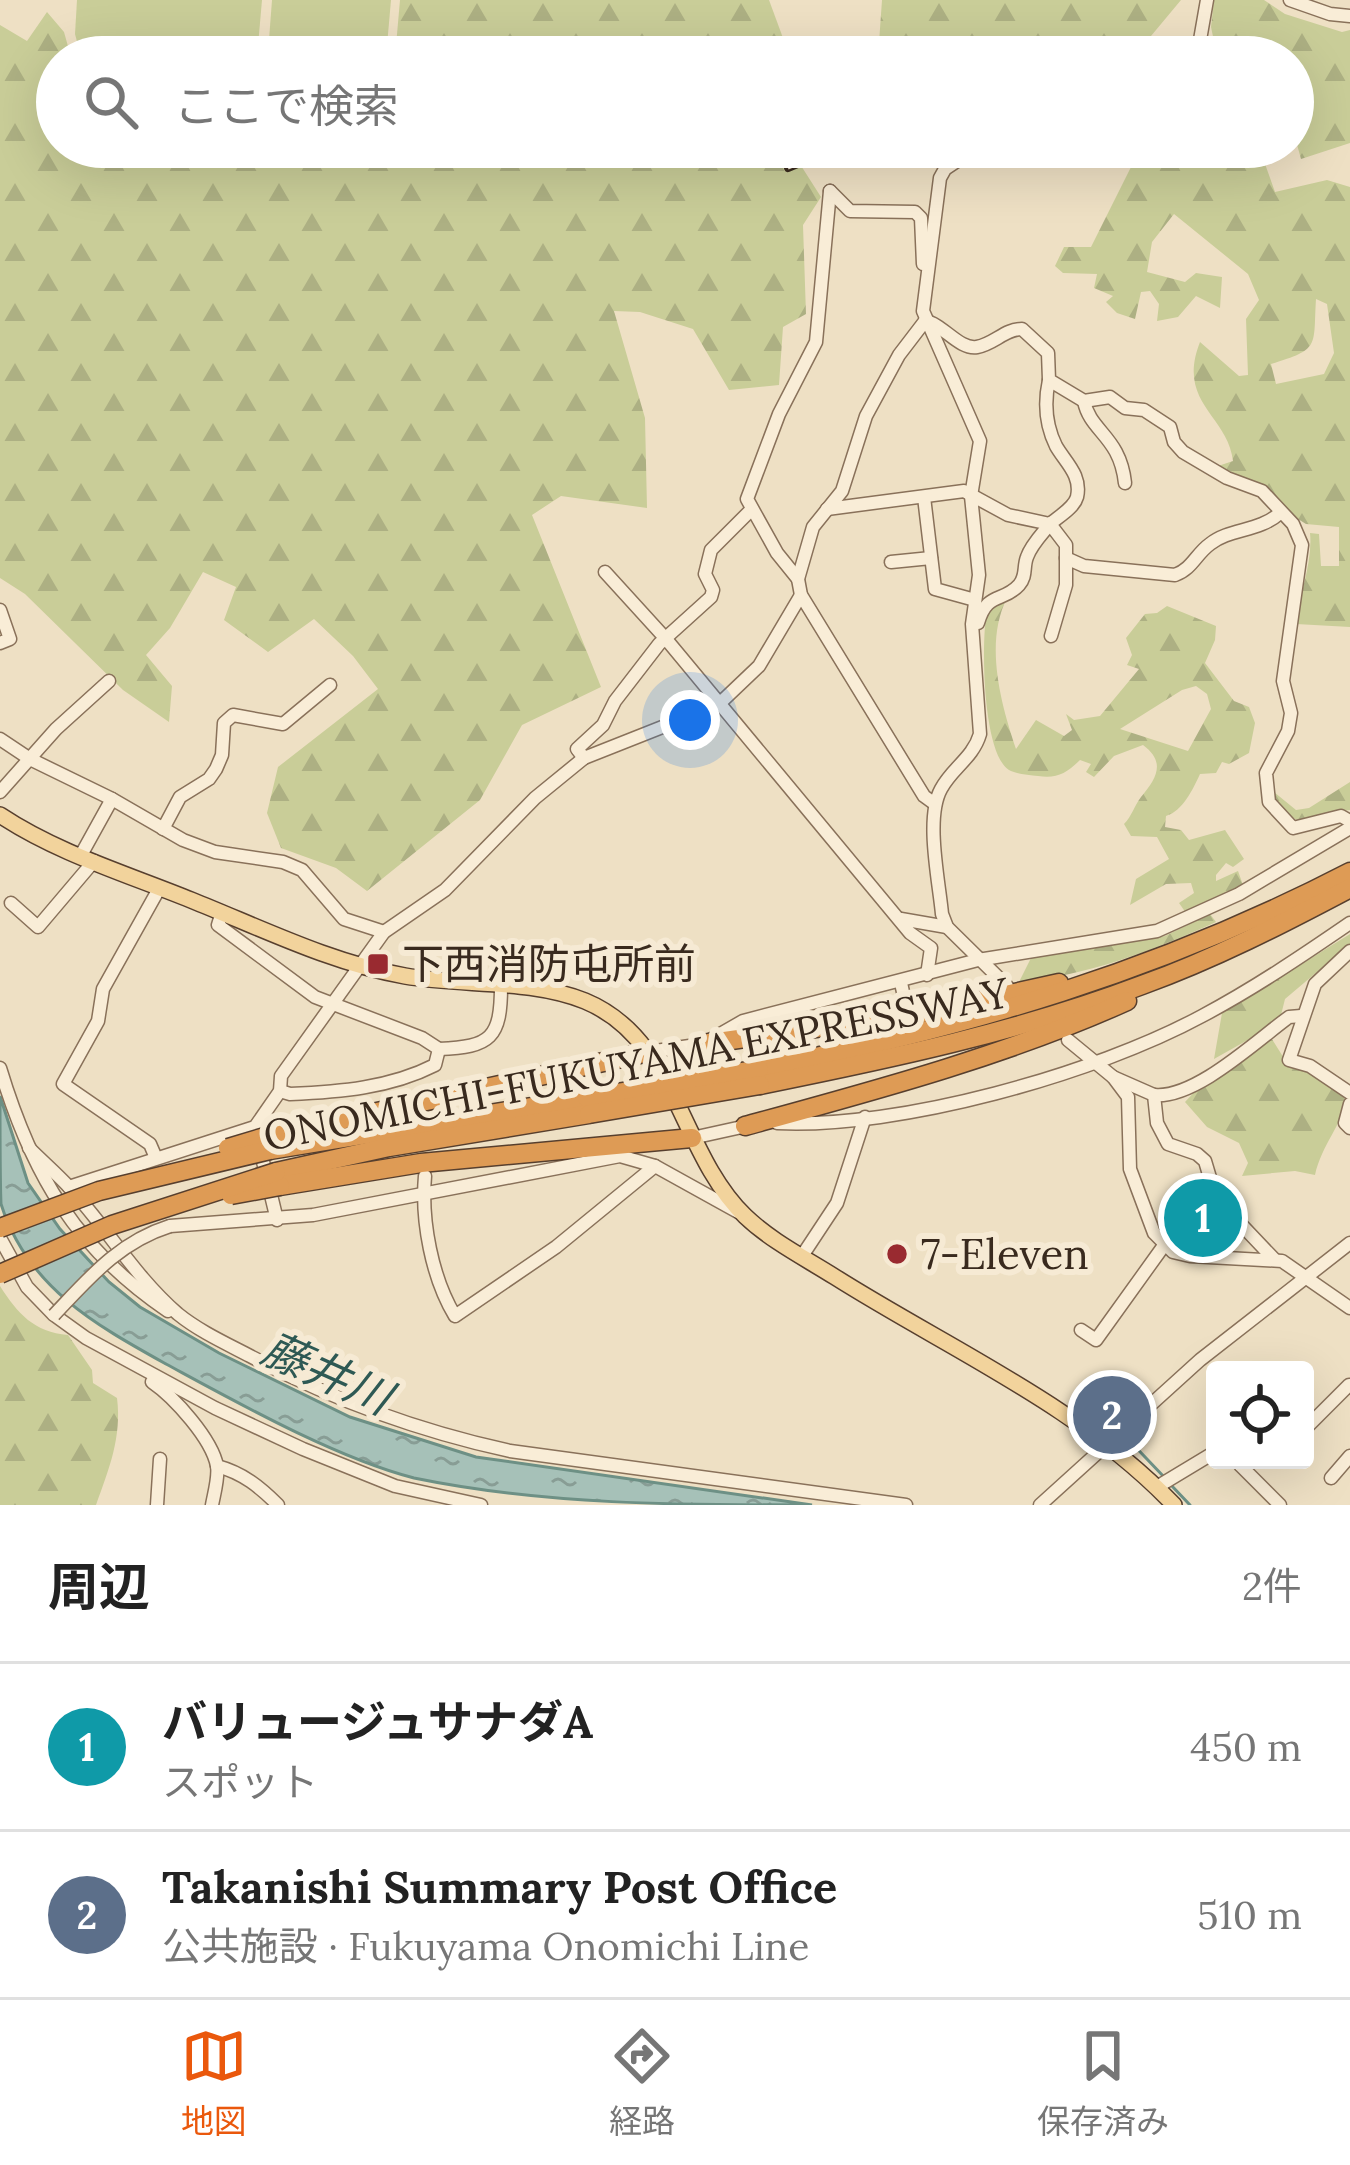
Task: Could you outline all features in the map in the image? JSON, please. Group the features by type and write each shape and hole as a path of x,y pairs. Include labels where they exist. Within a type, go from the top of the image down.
{"highway":[{"name":"ONOMICHI-FUKUYAMA EXPRESSWAY","path":"760,1077 1017,1009 1134,970 1350,872"},
{"name":"ONOMICHI-FUKUYAMA EXPRESSWAY","path":"0,1274 170,1203 389,1147 588,1106 890,1059 1020,1026 1141,986 1255,937 1350,888"},
{"path":"703,1044 1012,996 1176,948 1291,902"},
{"path":"745,1126 1064,1028 1165,985 1255,937"},
{"path":"264,1137 649,1052"},
{"name":"ONOMICHI-FUKUYAMA EXPRESSWAY","path":"0,1228 264,1137 588,1106"},
{"path":"278,1179 692,1138"}],"main road":[{"path":"0,815 87,858 358,965 584,1000 615,1018 649,1052 703,1162 744,1215 802,1256 1016,1384 1106,1445 1174,1505"}],"street":[{"path":"1201,36 1208,0"},
{"path":"1290,0 1350,16"},
{"path":"946,168 940,178 925,321 980,441 971,496 979,575 973,635 980,734 975,749 946,780 935,804 942,914 947,927 1007,986"},
{"path":"928,269 922,264 922,218 915,212 850,212 830,191 816,342 747,499 924,796 935,804"},
{"path":"925,321 977,347 1011,329 1022,329 1048,352 1044,404 1048,425 1056,446 1071,462 1078,494 1027,554 1024,578 1016,589 992,598 982,609 973,635"},
{"path":"798,579 813,527 842,491 866,416 925,321"},
{"path":"649,1052 703,1044 743,1021 978,960 1157,931 1239,894 1350,824 1341,816 1293,828 1269,802 1266,773 1288,731 1291,713 1283,681 1302,545 1293,524 1262,491 1227,478 1183,452 1170,427 1144,410 1124,408 1110,397 1084,400 1049,380"},
{"path":"1084,400 1086,412 1122,458 1126,483"},
{"path":"827,509 964,491 1008,515 1050,524 1064,538 1066,558 1066,586 1051,636"},
{"path":"924,497 934,589 975,600"},
{"path":"584,758 577,749 603,725 638,668 711,598 713,590 705,574 711,550 752,509"},
{"path":"1066,558 1084,566 1175,575 1186,571 1214,540 1247,531 1280,513"},
{"path":"892,562 931,558"},
{"path":"605,572 910,932 931,948 927,975"},
{"path":"277,1220 264,1137 281,1076 385,932 445,890 535,797 584,758 718,705 760,666 801,595"},
{"path":"0,610 10,639 0,643"},
{"path":"0,792 109,681"},
{"path":"163,829 180,796 216,769 224,723 233,716 283,724 330,685"},
{"path":"0,739 163,829 215,852 283,862 302,870 344,919 385,932"},
{"path":"10,903 38,927 87,858 112,799"},
{"path":"156,1158 150,1144 63,1084 98,1021 103,989 160,887"},
{"path":"222,912 218,925 282,977 329,1005 422,1038 439,1049 469,1048 493,1036 501,986"},
{"path":"900,919 947,927"},
{"path":"692,1138 745,1126 865,1118 929,1108 1128,1051 1202,1017 1350,923"},
{"path":"1350,951 1315,984 1289,1060 1310,1066 1350,1093"},
{"path":"901,983 905,1001"},
{"path":"1113,1077 1166,1096 1193,1087 1289,1017 1301,1016"},
{"path":"1068,1040 1113,1077 1128,1097"},
{"path":"280,1091 412,1084 434,1065 439,1049"},
{"path":"0,1068 29,1148 49,1190 74,1225 147,1297 176,1317 178,1313"},
{"path":"925,1084 929,1108"},
{"path":"1149,1091 1132,1090 1128,1097 1130,1169 1154,1233 1173,1252 1274,1259 1294,1266 1350,1308"},
{"path":"1149,1091 1168,1144 1204,1161 1216,1198 1274,1259"},
{"path":"1350,1105 1345,1123 1350,1128"},
{"path":"802,1256 837,1203 865,1118"},
{"path":"70,1187 156,1158 264,1137"},
{"path":"29,1148 70,1187 128,1262 178,1313 209,1335 295,1380 446,1437 906,1505"},
{"path":"54,1315 110,1257 170,1226 277,1220 609,1157 635,1158 655,1166 744,1215"},
{"path":"425,1176 438,1288 455,1316 556,1247 655,1166"},
{"path":"0,1238 27,1287 54,1315 175,1397 217,1466 212,1505"},
{"path":"1040,1505 1200,1360 1350,1243"},
{"path":"1081,1330 1096,1340 1166,1244"},
{"path":"86,1338 303,1449 395,1486 482,1505"},
{"path":"1314,1420 1349,1385"},
{"path":"1331,1478 1350,1456"},
{"path":"1156,1487 1206,1457"},
{"path":"157,1505 160,1459"},
{"path":"217,1466 234,1470 278,1505"},
{"path":"1244,1469 1280,1505"}],"green space":[{"path":"77,0 262,0 259,36 75,34"},
{"path":"272,0 391,0 388,36 269,36"},
{"path":"400,0 769,0 782,36 397,36"},
{"path":"882,0 1181,0 1151,36 879,36"},
{"path":"1214,0 1264,0 1285,14 1342,32 1350,30 1350,143 1314,155 1314,36 1213,36"},
{"path":"47,12 65,36 36,36 36,168 802,168 821,197 803,225 806,314 783,327 779,385 729,390 693,329 640,312 614,311 645,418 647,508 561,496 532,515 601,687 522,725 480,800 367,891 336,868 281,848 267,813 278,767 378,689 353,656 314,619 268,652 224,620 236,587 203,572 170,628 146,655 172,686 169,722 123,690 25,594 0,578 0,25 27,41"},
{"path":"1130,168 1266,168 1275,192 1327,180 1350,187 1350,627 1296,624 1310,533 1319,534 1321,566 1339,566 1339,527 1306,524 1282,509 1270,489 1218,466 1233,461 1229,445 1199,394 1194,363 1200,342 1239,376 1248,375 1246,319 1259,300 1248,274 1174,214 1152,242 1147,272 1185,282 1196,273 1222,277 1220,308 1196,296 1178,317 1157,321 1159,304 1150,291 1141,292 1135,319 1117,313 1106,302 1113,296 1094,288 1097,274 1063,273 1055,266 1064,247 1091,247","holes":["1316,299 1327,304 1334,353 1324,374 1276,384 1271,364 1311,344"]},
{"path":"1007,598 996,654 1000,693 1016,749 1036,720 1064,736 1072,730 1066,714 1074,720 1100,716 1139,669 1127,665 1132,655 1126,638 1145,614 1167,606 1216,626 1205,663 1234,701 1249,707 1255,723 1249,753 1229,764 1222,762 1216,773 1200,774 1191,793 1166,816 1165,827 1181,830 1189,840 1225,830 1244,859 1233,867 1226,863 1216,881 1238,871 1243,885 1186,913 1179,903 1194,893 1191,883 1166,884 1130,905 1136,879 1169,859 1157,837 1131,836 1124,824 1155,777 1155,758 1143,745 1114,756 1094,777 1086,772 1091,764 1080,760 1051,777 1009,770 993,742 989,720 984,669 987,611","holes":["1196,686 1207,694 1211,709 1188,751 1120,729 1182,690"]},
{"path":"1350,782 1350,810 1310,821 1295,819 1272,801 1274,792 1296,810 1309,808"},
{"path":"1210,914 1216,922 1145,952 1095,968 1019,982 1031,958 1165,936"},
{"path":"1350,934 1350,944 1285,999 1281,1015 1269,1028 1214,1059 1222,1013"},
{"path":"1270,1036 1287,1063 1308,1068 1349,1095 1315,1175 1295,1171 1242,1176 1248,1163 1239,1143 1207,1127 1185,1102"},
{"path":"0,1286 28,1320 68,1335 92,1370 93,1383 117,1398 116,1440 96,1505 0,1505"}],"water":[{"path":"0,1096 28,1183 60,1229 109,1282 140,1307 219,1353 350,1417 476,1457 812,1505 612,1502 463,1487 384,1469 256,1412 90,1318 28,1259 1,1204"}],"waterway":[{"path":"1126,1437 1165,1478"},
{"path":"1171,1485 1190,1505"}],"place":[{"name":"下西消防屯所前","path":"378,964"},
{"name":"バリュージュサナダA","path":"1203,1218"},
{"name":"7-Eleven","path":"897,1254"},
{"name":"Takanishi Summary Post Office","path":"1112,1415"}],"water label":[{"name":"藤井川","path":"327,1373"}]}
